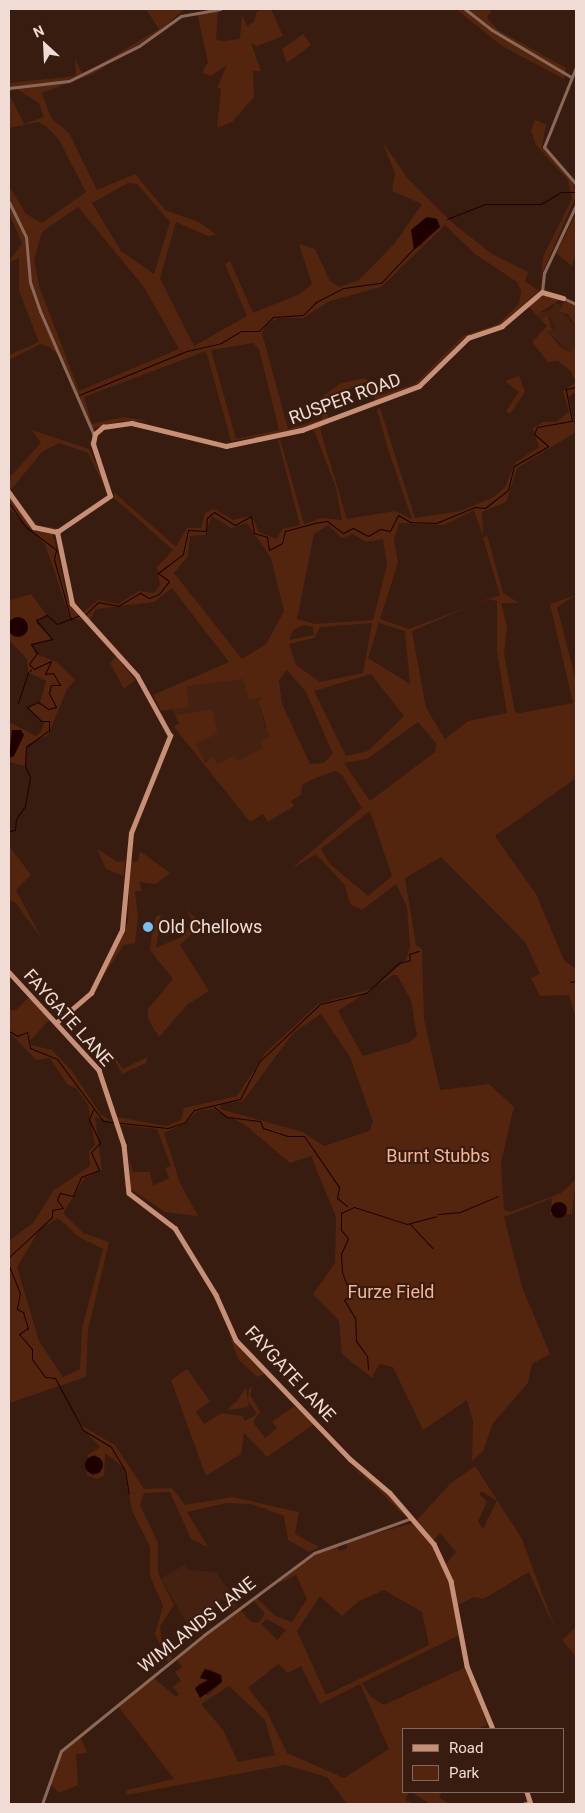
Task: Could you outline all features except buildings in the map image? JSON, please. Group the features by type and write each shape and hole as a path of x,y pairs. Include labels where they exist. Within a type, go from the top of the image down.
{"street":[{"path":"9,88 82,76 139,46 181,16 220,9"},
{"path":"464,9 492,30 571,77"},
{"path":"576,67 544,147 576,184"},
{"path":"9,202 26,237 37,304 94,435 94,452 110,496 57,532 34,527 9,492"},
{"path":"576,205 544,273 542,292 564,298 576,304"},
{"name":"RUSPER ROAD","path":"94,435 105,426 128,422 233,446 343,417 419,386 468,338 502,326 542,292"},
{"path":"56,1023 91,993 122,930 131,833 170,736 136,676 80,616 69,596 57,532"},
{"name":"FAYGATE LANE","path":"9,972 99,1070 117,1122 129,1193 175,1228 215,1294 236,1340 412,1518 434,1544 451,1581 469,1670 493,1728"},
{"name":"WIMLANDS LANE","path":"42,1804 60,1751 204,1635 314,1553 412,1518"},
{"path":"522,1804 530,1803"}],"shaded area":[{"path":"427,217 437,219 440,227 414,250 411,230"},
{"path":"555,303 562,305 559,308 576,327 576,346 570,352 546,331 556,328 549,316 540,319 538,313 551,310"},
{"path":"14,617 22,617 28,623 28,631 22,637 14,637 8,631 8,623"},
{"path":"262,668 273,700 259,702 265,728 274,725 265,760 211,770 171,708 182,685"},
{"path":"12,730 21,730 24,735 14,756 9,758"},
{"path":"559,1202 567,1210 559,1218 551,1210"},
{"path":"94,1456 100,1459 103,1465 100,1471 94,1474 88,1471 85,1465 88,1459"},
{"path":"186,1564 189,1570 216,1572 230,1592 226,1595 238,1607 235,1609 222,1599 206,1614 209,1618 191,1631 161,1578"},
{"path":"205,1669 221,1675 222,1682 200,1698 195,1688 208,1680 200,1678"}],"green space":[{"path":"146,9 184,10 156,33 93,74 42,93 51,118 69,133 97,190 135,174 165,210 199,222 217,235 208,236 176,222 160,278 194,346 247,316 225,264 230,261 253,313 300,294 312,284 299,244 315,249 330,281 339,287 359,280 395,243 422,204 392,191 395,173 382,141 408,179 455,225 492,254 528,272 525,281 539,291 500,325 463,339 418,384 376,401 366,382 321,400 329,418 320,429 347,519 395,511 412,519 387,446 377,409 380,408 415,518 460,511 494,497 505,487 515,463 539,447 533,428 543,422 556,422 569,412 563,391 576,382 576,391 569,397 576,432 517,468 506,502 482,512 483,536 474,510 444,525 399,523 394,539 398,563 380,619 409,629 471,606 412,631 426,708 445,739 468,721 507,713 497,651 497,601 488,599 500,595 483,538 487,535 503,593 519,603 501,603 507,626 504,654 515,712 520,713 573,703 550,604 576,595 557,607 576,681 576,778 495,836 536,894 564,960 576,969 576,1019 569,995 540,996 531,978 540,974 525,942 441,857 405,878 416,945 422,949 424,1019 440,1090 489,1084 514,1107 501,1163 504,1210 510,1212 561,1193 576,1179 572,1214 550,1215 552,1198 504,1217 522,1287 550,1354 532,1364 528,1383 493,1423 483,1451 472,1461 473,1421 467,1400 423,1430 393,1367 379,1364 372,1378 342,1354 339,1321 313,1294 335,1263 336,1217 311,1156 290,1163 244,1124 212,1109 197,1111 187,1122 164,1133 180,1183 198,1216 165,1212 131,1189 129,1158 133,1172 150,1172 153,1186 169,1178 165,1168 171,1166 157,1129 119,1125 117,1117 166,1126 181,1120 184,1108 237,1096 266,1052 318,1004 372,988 338,1011 363,1056 410,1042 417,1036 411,1000 397,975 393,975 376,986 406,959 410,947 407,907 396,884 362,910 350,904 345,885 316,854 291,869 362,808 342,775 336,771 315,778 302,785 301,795 291,801 294,806 268,822 263,814 250,822 174,727 179,723 175,715 212,709 218,733 196,744 206,763 213,757 218,764 234,756 238,761 263,748 260,742 269,737 259,702 262,697 249,700 243,679 187,686 189,707 161,711 153,695 229,662 172,588 154,602 96,609 89,622 81,614 98,600 118,604 139,591 154,593 160,585 157,567 173,550 113,497 115,493 176,547 187,528 201,528 205,513 214,509 233,520 252,516 259,532 277,539 282,529 300,525 278,440 280,439 304,524 322,518 342,520 336,488 314,430 309,428 231,441 206,351 84,397 92,424 124,417 149,421 121,421 92,429 62,360 50,347 40,344 9,360 9,355 39,342 19,291 19,258 9,262 22,243 9,213 9,186 26,214 42,223 86,192 59,140 46,126 38,122 9,128 9,94 24,124 44,117 39,103 15,88 9,91 9,83 76,76 75,59 82,73 159,29","holes":["128,183 137,184 170,222 154,274 121,251 92,203","78,207 144,287 179,349 79,391 39,286 34,260 42,232","425,218 440,225 419,247 411,230","445,225 475,254 517,282 521,291 519,304 498,324 463,336 415,384 380,395 365,378 341,383 319,399 322,419 288,429 262,333 267,324 278,318 303,318 330,301 381,287","253,343 259,349 279,430 236,439 211,350","212,516 231,528 247,523 271,558 284,611 266,644 242,659 174,573 188,556 190,536 205,535","328,525 342,538 353,534 366,542 383,539 387,565 373,620 315,624 297,619 314,534","372,623 363,673 320,682 296,665 289,644 314,638 320,627","379,623 405,631 410,684 368,658","304,625 313,627 314,635 289,640 293,630","287,670 306,692 333,754 323,763 310,764 282,704 279,680","371,674 404,716 368,751 346,756 314,691","418,722 436,743 435,752 370,801 344,763 367,759","370,811 392,876 368,896 330,864 321,849","321,1014 350,1057 373,1122 369,1131 324,1146 303,1132 220,1109 221,1104 243,1101 293,1033"]},
{"path":"271,9 283,36 257,46 251,43 261,71 253,71 254,97 232,122 217,128 221,89 217,88 227,65 211,76 202,73 208,62 197,13 218,11 216,40 224,41 240,39 242,15 247,26 254,22 257,11"},
{"path":"456,9 492,9 487,18 498,30 566,68 564,79 502,46"},
{"path":"303,34 311,45 287,63 282,49"},
{"path":"535,120 546,124 542,148 573,181 576,196 541,276 543,257 572,199 568,180 536,145 531,131"},
{"path":"576,214 576,254 572,266 556,253"},
{"path":"545,295 561,299 538,314 540,318 528,306"},
{"path":"565,301 576,305 576,327 569,315 559,311"},
{"path":"548,316 552,330 547,332 562,348 570,352 576,346 576,382 571,371 558,361 548,362 532,342 547,326 540,319"},
{"path":"519,376 525,392 510,414 506,411 519,392 505,381"},
{"path":"32,430 89,449 108,489 108,494 88,453 59,443 42,452 10,491 37,525 56,528 53,535 67,597 81,620 70,618 45,544 9,508 9,478 41,443"},
{"path":"31,594 46,614 36,623 52,639 31,644 36,654 57,662 75,680 67,689 48,735 27,745 25,766 9,762 9,722 36,736 41,732 44,722 27,707 40,703 46,681 28,672 27,659 9,640 9,601"},
{"path":"116,656 135,680 124,689 110,663"},
{"path":"9,846 31,875 16,890 42,939 15,902 9,900"},
{"path":"97,849 118,862 125,860 124,876 106,869"},
{"path":"140,851 170,873 156,884 140,882 141,891 135,891 138,918 135,943 124,945 101,979 128,921 130,862 138,861"},
{"path":"186,909 201,924 180,945 209,991 188,1004 159,1037 148,1019 148,1009 173,979 150,950 152,931 156,916 161,915 156,948 183,936 193,922"},
{"path":"29,997 50,1019 30,1041 31,1045 52,1050 72,1071 101,1115 115,1123 95,1117 102,1170 85,1178 63,1213 83,1233 109,1242 88,1330 86,1377 9,1403 9,1241 34,1222 53,1191 90,1166 89,1151 95,1145 88,1105 77,1089 67,1084 50,1058 36,1060 9,1032 9,1010 16,1010","holes":["58,1218 79,1237 103,1249 82,1328 80,1369 63,1377 39,1341 17,1267 40,1229"]},
{"path":"107,1045 123,1069 147,1057 146,1063 122,1074"},
{"path":"228,1331 241,1350 265,1374 257,1377 238,1359"},
{"path":"187,1369 210,1401 196,1412 204,1424 222,1413 242,1416 245,1421 257,1414 248,1401 249,1389 252,1386 250,1395 260,1412 253,1422 265,1438 277,1428 272,1422 294,1406 314,1424 267,1457 244,1433 241,1454 206,1476 171,1380"},
{"path":"246,1388 249,1407 227,1410 237,1401"},
{"path":"77,1423 115,1445 144,1489 172,1488 185,1505 232,1497 299,1512 295,1534 319,1547 309,1552 288,1540 284,1516 251,1504 227,1503 187,1512 208,1547 191,1539 170,1492 144,1493 140,1505 158,1543 158,1573 174,1605 160,1626 162,1642 172,1659 168,1662 155,1634 163,1606 150,1576 150,1547 132,1511 124,1468 105,1453 104,1476 96,1479 87,1475 88,1455 100,1447","holes":["95,1454 101,1472 93,1476 88,1472 88,1459"]},
{"path":"341,1459 388,1493 407,1519 375,1486"},
{"path":"475,1466 522,1539 556,1631 529,1572 483,1599 474,1597 458,1605 446,1564 456,1552 440,1533 433,1541 417,1520 451,1483","holes":["482,1491 497,1501 483,1529 478,1521 487,1502 479,1494"]},
{"path":"413,1523 434,1546 448,1578 459,1635 362,1683 371,1697 384,1705 466,1667 487,1725 480,1728 402,1728 402,1793 408,1793 405,1800 413,1804 347,1804 327,1777 285,1765 126,1795 127,1790 174,1779 118,1706 154,1678 176,1697 179,1694 173,1687 181,1681 175,1672 182,1667 177,1660 240,1609 251,1622 258,1623 265,1614 254,1601 257,1598 275,1616 292,1622 307,1599 296,1575 277,1584 310,1557 336,1545 339,1551 347,1549 346,1542","holes":["384,1590 422,1612 429,1645 326,1695 297,1631 320,1596 342,1616 359,1601","267,1619 286,1630 277,1640 261,1624","278,1664 288,1673 301,1666 320,1704 360,1684 389,1749 344,1778 287,1753 267,1712 248,1688","210,1669 219,1674 219,1685 208,1695 195,1692 198,1684 208,1680 200,1677 202,1672","229,1686 265,1720 275,1755 238,1762 223,1730 201,1704"]},
{"path":"576,1627 576,1657 562,1640"},
{"path":"81,1738 87,1753 76,1754 78,1785 59,1793 51,1784 60,1755"},
{"path":"414,1793 441,1793 439,1797 448,1804 430,1804"}],"waterway":[{"path":"447,219 485,204 541,204 561,192 576,192"},
{"path":"79,395 187,351 221,343 241,331 259,331 273,317 303,315 316,302 344,288 381,283 413,249"},
{"path":"85,615 98,602 118,606 140,593 149,598 159,594 169,581 158,573 183,554 188,530 206,531 207,518 214,512 235,525 251,516 254,533 267,537 269,550 282,543 285,531 314,523 327,521 343,533 353,528 368,536 380,529 390,531 398,515 410,522 436,523 475,507 485,508 508,490 514,466 548,446 534,434 537,427 572,421 566,389 576,387"},
{"path":"9,503 26,527 56,550 54,559 71,620"},
{"path":"9,831 15,830 16,819 25,806 30,777 25,766 26,747 49,730 49,721 41,721 27,707 38,702 48,709 56,707 49,693 51,685 60,685 53,673 45,674 51,661 34,669 29,664 37,653 31,644 52,639 36,620 47,615 57,624 81,615"},
{"path":"18,703 28,672"},
{"path":"9,1031 17,1036 27,1032 30,1048 57,1059 103,1121 168,1128 185,1122 194,1110 240,1099 259,1062 320,1004 366,993 399,963 410,960 409,954 419,951"},
{"path":"570,982 576,981"},
{"path":"214,1107 227,1117 260,1121 263,1128 287,1136 304,1136 339,1187 337,1198 347,1206"},
{"path":"9,1257 52,1217 52,1210 63,1208 57,1200 60,1193 73,1196 81,1177 99,1170 91,1152 100,1143 89,1119 93,1110"},
{"path":"438,1214 460,1212 498,1196"},
{"path":"368,1369 367,1356 356,1341 355,1318 344,1300 350,1294 342,1272 341,1254 348,1238 341,1230 341,1213 354,1207 407,1224 436,1216"},
{"path":"410,1224 432,1248"},
{"path":"9,1257 9,1262"},
{"path":"9,1266 20,1293 17,1309 23,1312 28,1328 19,1334 32,1349 32,1359 45,1377 55,1378 83,1430 111,1447 125,1470 129,1494"}],"place":[{"name":"Old Chellows","path":"148,927"}],"park label":[{"name":"Burnt Stubbs","path":"438,1156"},
{"name":"Furze Field","path":"391,1292"}]}
